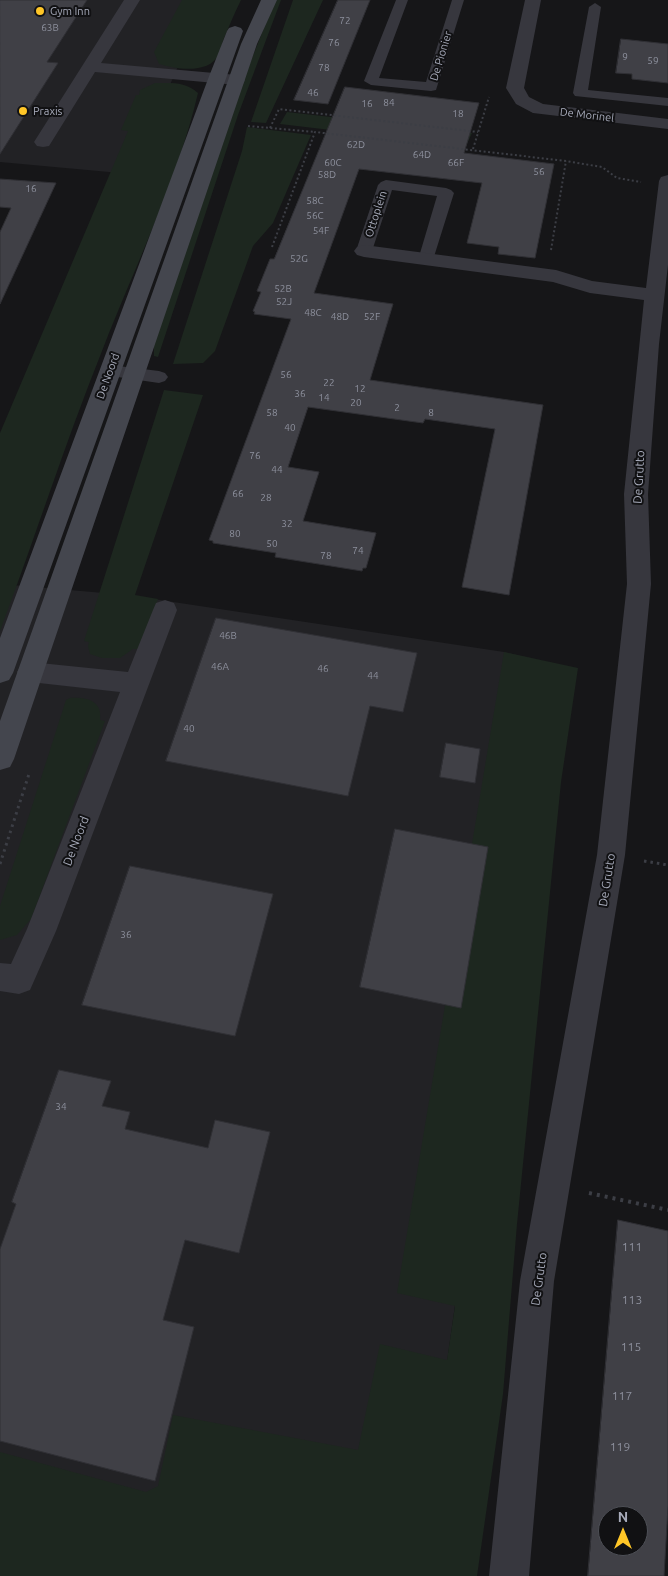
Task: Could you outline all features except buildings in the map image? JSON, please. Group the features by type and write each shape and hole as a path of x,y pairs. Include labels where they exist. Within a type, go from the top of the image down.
{"main road":[{"name":"De Noord","path":"0,759 135,374 226,80 248,0"},
{"name":"De Noord","path":"0,673 110,371 226,80 249,44 269,0"}],"street":[{"path":"43,142 132,0"},
{"path":"515,85 533,0"},
{"path":"90,67 226,80"},
{"name":"De Morinel","path":"515,85 522,100 539,109 668,124"},
{"name":"De Grutto","path":"509,1576 537,1281 611,855 639,584 636,494 667,183"},
{"name":"Ottoplein","path":"364,251 546,275 590,287 655,295"},
{"name":"De Noord","path":"0,977 19,980 41,932 165,610"},
{"path":"30,672 136,683"}],"lane":[{"name":"De Pionier","path":"402,0 371,81 431,86 458,0"},
{"path":"595,7 580,93 668,102"},
{"name":"Ottoplein","path":"364,251 386,185 446,193 426,260"},
{"path":"110,371 159,377"}],"path":[{"path":"473,149 494,80 515,85"},
{"path":"270,128 279,109 478,132"},
{"path":"242,125 315,132"},
{"path":"546,275 566,161 602,167 617,178 667,183"},
{"path":"554,1186 668,1210"}],"shaded area":[{"path":"0,0 207,0 131,174 0,162"},
{"path":"182,0 241,0 219,54 214,61 200,68 183,69 159,64 154,52"},
{"path":"275,0 281,0 238,115 158,357 154,356 154,340 230,114"},
{"path":"293,0 323,0 266,123 251,122"},
{"path":"155,83 172,83 188,86 198,93 189,126 167,191 88,386 0,631 0,433 128,131 121,130 136,95 139,95 140,90"},
{"path":"287,112 472,133 466,146 280,124"},
{"path":"247,127 311,135 273,223 253,246 215,351 203,363 173,364 242,151"},
{"path":"164,390 203,395 135,595 158,599 138,649 133,649 120,658 102,658 90,654 89,642 84,641"},
{"path":"0,584 127,595 504,652 547,662 447,1361 414,1541 0,1540"},
{"path":"504,652 578,668 561,782 517,1224 503,1394 477,1576 0,1576 0,1452 146,1492 158,1486 173,1415 358,1450 380,1344 447,1360 455,1306 397,1293"},
{"path":"70,698 92,701 99,708 100,720 105,721 31,919 17,935 0,940 0,906 66,700"}],"place":[{"name":"Gym Inn","path":"40,11"},
{"name":"Praxis","path":"23,111"}]}
